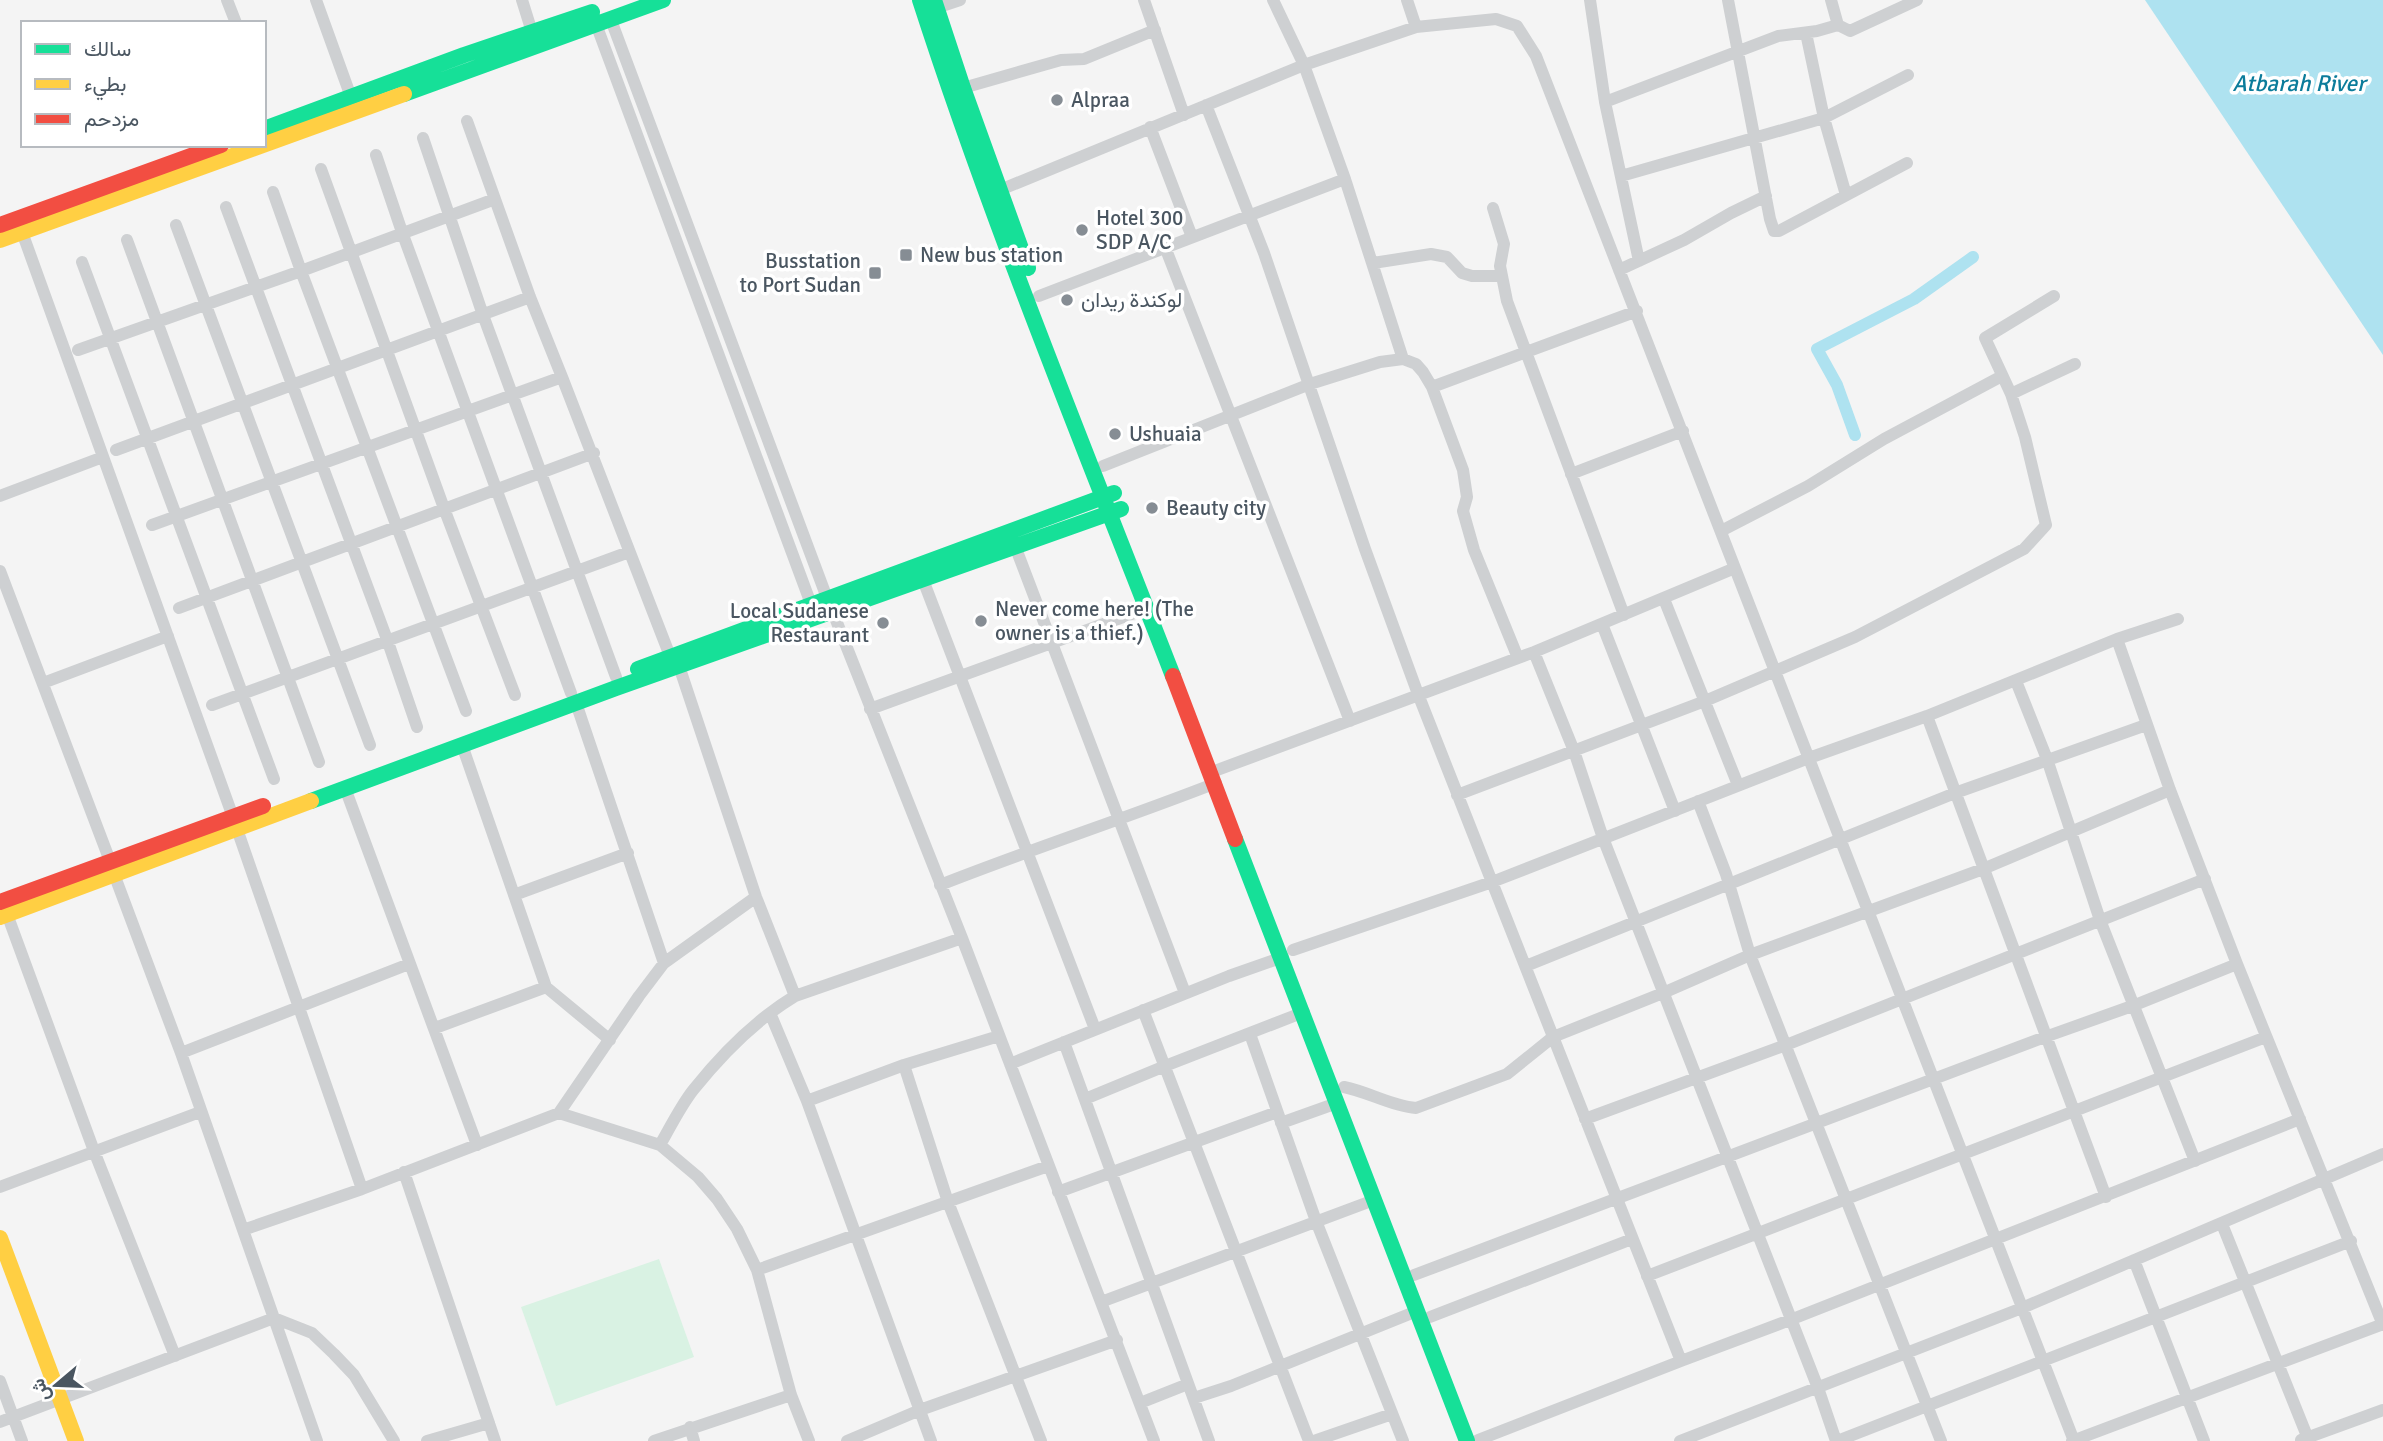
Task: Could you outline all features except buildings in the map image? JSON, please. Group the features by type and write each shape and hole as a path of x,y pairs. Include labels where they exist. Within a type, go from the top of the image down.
{"main road":[{"path":"266,129 626,0"},
{"path":"266,136 663,0"},
{"path":"920,0 950,93 985,186 1116,511 1288,953 1344,1087 1414,1275 1423,1314"},
{"path":"935,4 963,89 1103,466 1109,495"},
{"path":"0,225 226,149"},
{"path":"0,240 226,149"},
{"path":"2,911 112,867 920,572 1109,495"},
{"path":"920,572 1014,546 1116,511"},
{"path":"1116,511 1148,608 1217,774"},
{"path":"235,823 345,788 403,760 462,745 574,698 616,677 674,661 811,604 830,604"},
{"path":"1288,953 1304,1012 1374,1200 1475,1441"},
{"path":"0,1238 76,1441"}],"street":[{"path":"227,0 235,21"},
{"path":"316,0 351,97"},
{"path":"522,0 531,32"},
{"path":"935,4 960,0"},
{"path":"1144,0 1184,115"},
{"path":"1273,0 1304,65 1345,179 1403,359"},
{"path":"1407,0 1416,27"},
{"path":"1590,0 1605,102 1639,261"},
{"path":"1728,0 1771,224 1777,232 1907,163"},
{"path":"1831,0 1838,25"},
{"path":"1605,102 1779,36 1838,25 1847,30 1855,30 1917,0"},
{"path":"1000,190 1304,65 1416,27 1496,19 1517,26 1536,56 1637,311 2073,1441 2383,1324 2237,964 2170,790 2117,639"},
{"path":"603,22 759,416 1154,1441"},
{"path":"603,22 811,604"},
{"path":"963,89 1061,60 1084,60 1155,30"},
{"path":"1806,33 1824,118 1846,195"},
{"path":"1621,177 1824,118 1908,75"},
{"path":"1206,105 1250,215 1418,694 1681,1361"},
{"path":"467,121 530,297 594,453 629,552 674,661 756,897 795,996"},
{"path":"1150,127 1192,237"},
{"path":"423,138 511,394 616,677"},
{"path":"376,155 574,698 664,963"},
{"path":"321,169 515,695"},
{"path":"1039,296 1345,179"},
{"path":"273,192 466,711"},
{"path":"1619,270 1766,196"},
{"path":"78,350 495,199"},
{"path":"226,207 417,727"},
{"path":"1493,208 1504,244 1500,276 1525,353 1625,615"},
{"path":"176,225 370,745"},
{"path":"22,232 235,823 362,1189"},
{"path":"127,240 319,762"},
{"path":"1165,247 1350,720"},
{"path":"1373,263 1424,253 1442,255 1462,273 1472,276 1500,276"},
{"path":"82,262 274,779"},
{"path":"1457,795 1776,672 1855,636 2024,549 2039,536 2046,525 2045,518 2025,437 2011,394 1985,337 2054,296"},
{"path":"116,450 530,297"},
{"path":"1432,387 1637,311"},
{"path":"1103,466 1310,384 1380,362 1403,359 1419,367 1432,387 1465,477 1467,497 1462,511 1474,550 1518,658"},
{"path":"2011,394 2075,364"},
{"path":"1721,531 1808,486 1884,439 2002,376"},
{"path":"152,524 562,377"},
{"path":"744,422 759,416"},
{"path":"1571,474 1683,431"},
{"path":"179,608 445,511 594,453"},
{"path":"0,496 103,457"},
{"path":"1014,546 1185,993"},
{"path":"212,705 629,552"},
{"path":"940,885 1027,850 1120,820 1217,774 1350,720 1534,652 1735,568"},
{"path":"0,571 181,1053 317,1441"},
{"path":"920,572 1095,1029"},
{"path":"1664,599 1738,785"},
{"path":"870,709 1148,608"},
{"path":"1010,1064 1288,953 1492,882 1738,785 1927,716 2117,639 2178,619"},
{"path":"1602,624 1675,811"},
{"path":"43,683 168,636"},
{"path":"1534,652 1574,751 1603,838 1837,1441 2351,1241"},
{"path":"2016,681 2047,759 2100,920 2195,1161"},
{"path":"1927,716 2106,1197"},
{"path":"1526,966 1955,793 2146,725"},
{"path":"462,745 546,987 610,1040"},
{"path":"345,788 477,1145"},
{"path":"1344,1087 1402,1107 1416,1108 1507,1074 1553,1037 1751,955 1983,869 2170,790"},
{"path":"1699,801 1726,874 1751,955 1941,1441"},
{"path":"514,895 628,853"},
{"path":"1585,1119 1786,1045 2205,879"},
{"path":"243,1230 362,1189 559,1113 664,963 756,897"},
{"path":"2,911 175,1356"},
{"path":"660,1145 693,1090 736,1042 770,1013 795,996 961,938"},
{"path":"181,1053 409,964"},
{"path":"1414,1275 2135,1005 2237,964"},
{"path":"435,1028 546,987"},
{"path":"1143,1010 1279,1366 1312,1441 1392,1414"},
{"path":"1085,1100 1304,1012"},
{"path":"770,1013 807,1101 931,1441"},
{"path":"1250,1034 1317,1221 1403,1441"},
{"path":"807,1101 904,1065 999,1036"},
{"path":"1647,1276 2266,1037"},
{"path":"1063,1042 1209,1441"},
{"path":"904,1065 948,1202 1041,1441"},
{"path":"1058,1192 1193,1143 1337,1103"},
{"path":"0,1187 201,1112"},
{"path":"559,1113 660,1145 698,1177 718,1199 737,1229 757,1270 792,1395 809,1441"},
{"path":"1475,1441 2106,1197 2300,1119"},
{"path":"1680,1441 1707,1436 1818,1388 2022,1308 2383,1154"},
{"path":"757,1270 1048,1166"},
{"path":"404,1172 495,1441"},
{"path":"1101,1302 1374,1200"},
{"path":"2222,1224 2305,1440 2383,1410"},
{"path":"1194,1398 1360,1334 1632,1239"},
{"path":"2134,1260 2204,1441"},
{"path":"0,1422 274,1318 312,1333 334,1354 354,1375 394,1441"},
{"path":"847,1441 920,1410 1116,1340"},
{"path":"0,1381 22,1441"},
{"path":"1140,1403 1188,1384"},
{"path":"654,1441 792,1395"},
{"path":"427,1441 489,1423"},
{"path":"690,1427 694,1441"}],"green space":[{"path":"659,1259 694,1357 556,1406 521,1307"}],"water":[{"name":"Atbarah River","path":"2145,0 2383,0 2383,355"}],"waterway":[{"path":"1855,435 1837,385 1817,349 1914,299 1973,257"}],"traffic: fast":[{"path":"404,94 663,0"},
{"path":"920,0 1010,255 1173,676"},
{"path":"934,0 1028,268"},
{"path":"266,128 464,55 592,12"},
{"path":"638,669 1114,493"},
{"path":"311,801 616,688 1121,509"},
{"path":"1235,839 1467,1441"}],"traffic: slow":[{"path":"266,144 404,94"},
{"path":"0,240 257,147"},
{"path":"0,917 311,801"},
{"path":"0,1238 76,1441"}],"traffic: jam":[{"path":"0,225 215,147"},
{"path":"1173,676 1235,839"},
{"path":"0,902 263,806"}],"place":[{"name":"Alpraa","path":"1057,100"},
{"name":"Hotel 300 SDP A/C","path":"1082,230"},
{"name":"New bus station","path":"906,255"},
{"name":"Busstation to Port Sudan","path":"875,273"},
{"name":"لوكندة ريدان","path":"1067,300"},
{"name":"Ushuaia","path":"1115,434"},
{"name":"Beauty city","path":"1152,508"},
{"name":"Never come here! (The owner is a thief.)","path":"981,621"},
{"name":"Local Sudanese Restaurant","path":"883,623"}]}
